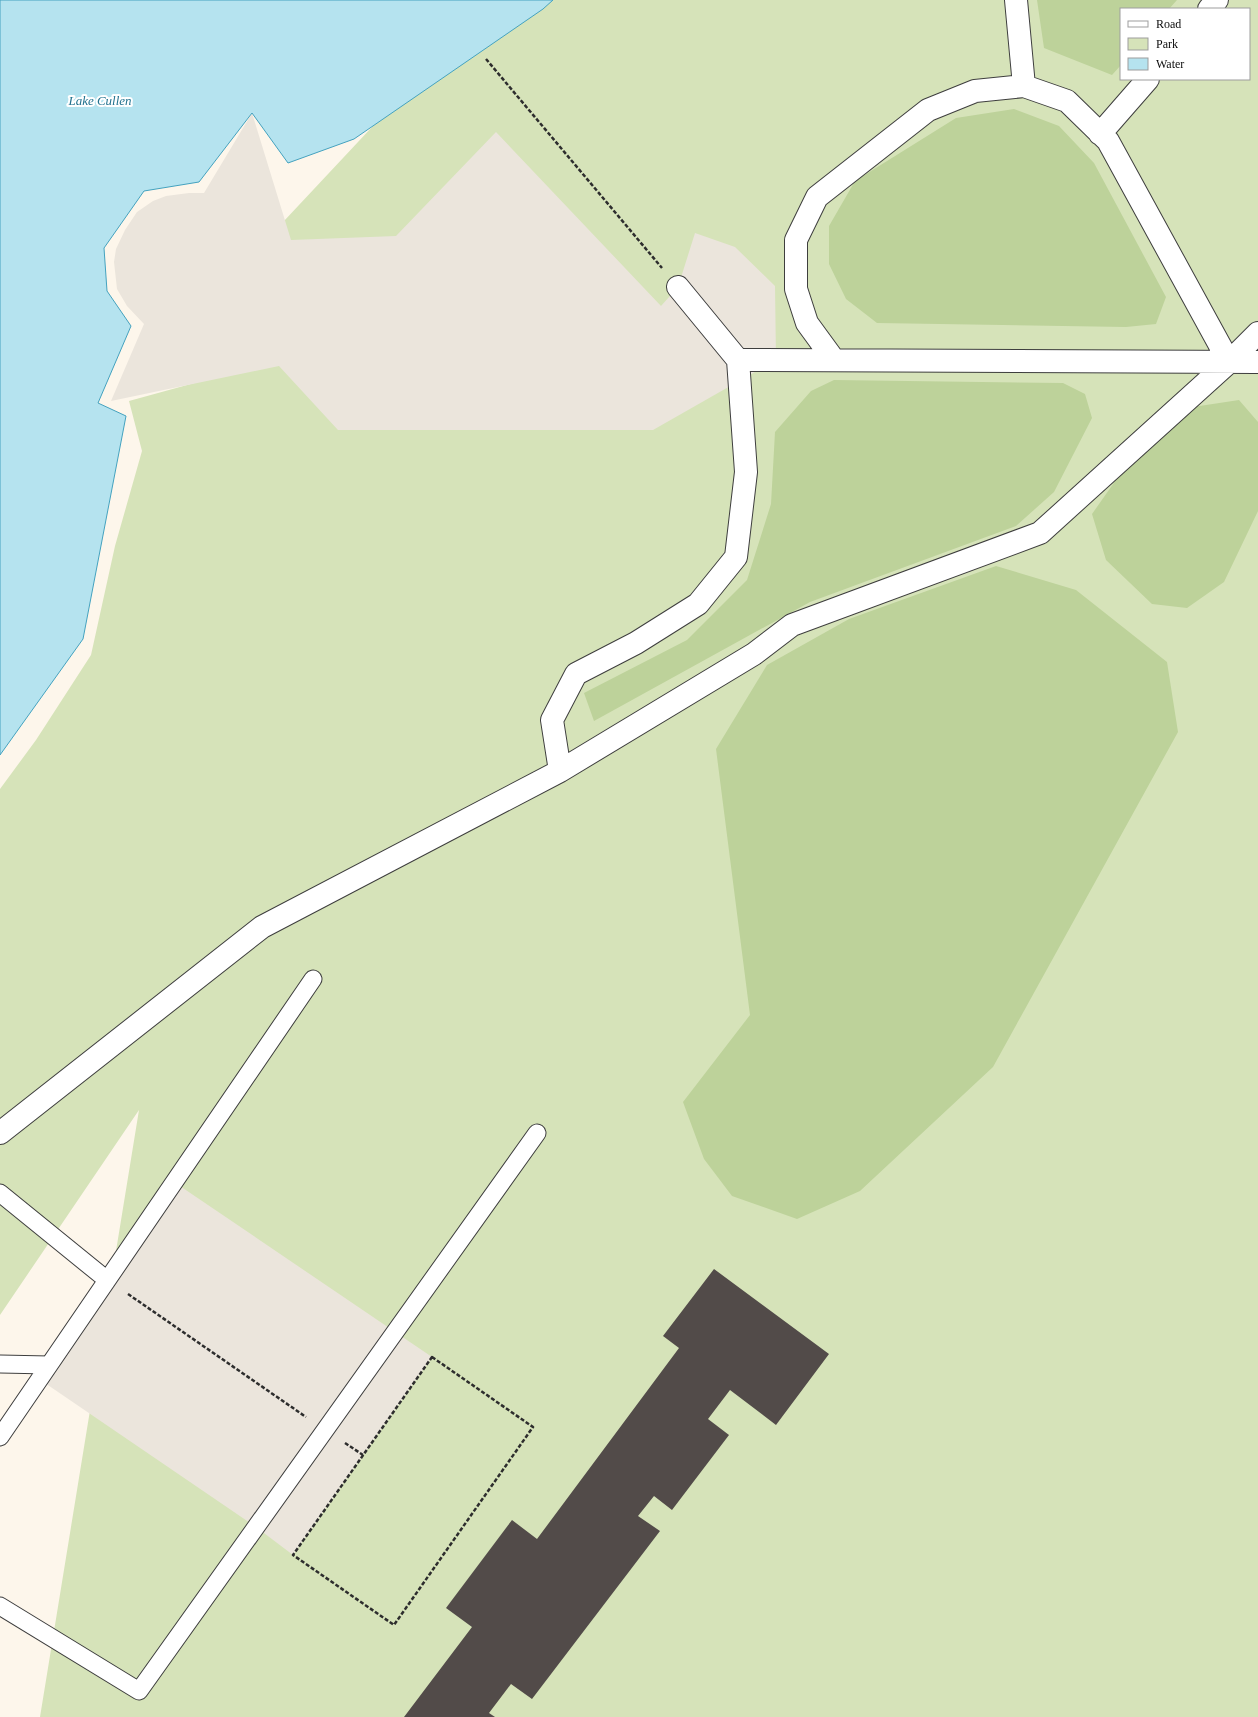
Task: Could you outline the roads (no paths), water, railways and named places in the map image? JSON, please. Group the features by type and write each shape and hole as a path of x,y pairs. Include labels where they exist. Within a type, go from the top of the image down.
{"street":[{"path":"1016,0 1024,86"},
{"path":"1210,8 1217,0"},
{"path":"1100,134 1147,80"},
{"path":"834,360 807,323 796,289 796,240 817,197 928,110 975,91 1024,86 1067,101 1108,141 1229,362"},
{"path":"560,771 552,720 576,674 636,643 698,604 736,557 746,472 738,360 678,287"},
{"path":"0,1133 262,927 560,771 754,654 792,625 1040,533 1229,362 1258,333"},
{"path":"738,360 1258,362"}],"lane":[{"path":"0,1437 313,979"},
{"path":"0,1606 139,1692 537,1133"},
{"path":"0,1193 107,1280"},
{"path":"0,1364 49,1365"}],"water":[{"name":"Lake Cullen","path":"0,0 553,0 543,9 354,139 288,163 252,113 199,182 144,191 104,248 107,291 131,326 98,403 126,416 83,639 0,755"}]}
